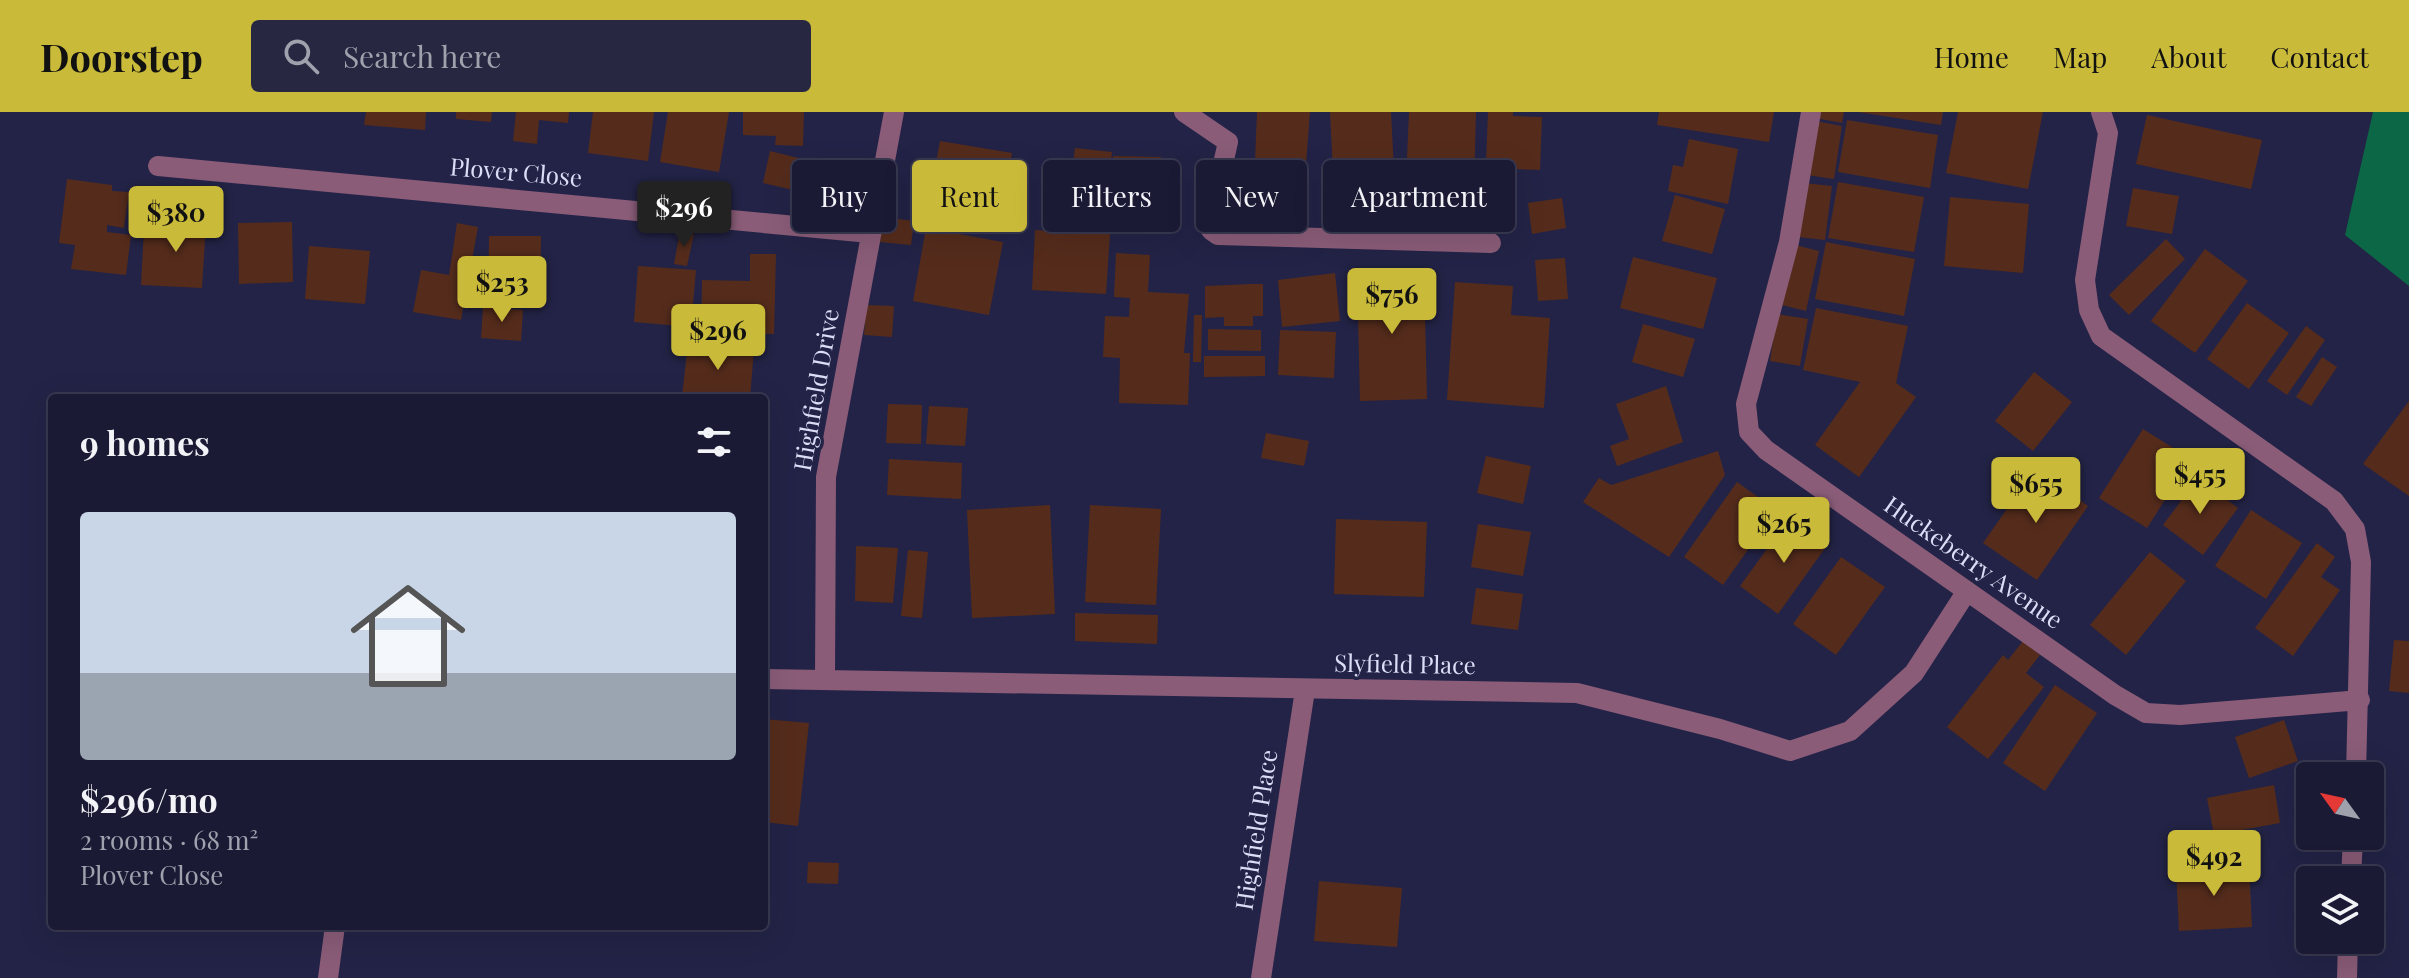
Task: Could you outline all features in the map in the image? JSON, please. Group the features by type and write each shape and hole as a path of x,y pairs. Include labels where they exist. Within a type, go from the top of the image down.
{"street":[{"name":"Highfield Drive","path":"825,680 826,477 894,112"},
{"path":"1184,112 1228,142 1210,221 1211,230 1218,235 1491,243"},
{"name":"Huckeberry Avenue","path":"1811,112 1789,242 1746,404 1749,432 1766,450 2115,695 2146,713 2180,715 2360,700"},
{"path":"2101,112 2108,133 2085,280 2089,310 2101,336 2334,501 2355,529 2361,562 2357,762"},
{"name":"Plover Close","path":"158,166 870,233"},
{"name":"Slyfield Place","path":"768,679 1577,693 1720,729 1790,751 1850,731 1914,673 1967,591"},
{"name":"Highfield Place","path":"1261,978 1305,690"},
{"path":"328,978 334,930"},
{"path":"2347,978 2348,954"}],"green space":[{"path":"2373,112 2409,112 2409,286 2345,235"}],"building":[{"path":"366,112 426,112 425,130 364,125"},
{"path":"456,112 492,112 491,122 456,119"},
{"path":"516,112 569,112 568,123 539,120 537,144 513,141"},
{"path":"593,112 654,112 648,161 588,153"},
{"path":"668,112 729,112 719,172 660,162"},
{"path":"743,112 804,112 803,146 775,145 776,136 743,135"},
{"path":"1257,112 1310,112 1306,160 1255,160"},
{"path":"1330,112 1391,112 1393,160 1332,160"},
{"path":"1409,112 1476,112 1475,160 1407,160"},
{"path":"1488,112 1542,117 1540,170 1515,169 1515,160 1486,160"},
{"path":"1659,112 1774,112 1769,142 1657,125"},
{"path":"1816,112 1844,112 1842,123 1815,118"},
{"path":"1858,112 1943,112 1941,125"},
{"path":"1958,112 2043,112 2028,189 1946,173"},
{"path":"2147,115 2262,140 2251,189 2136,164"},
{"path":"1847,120 1938,135 1930,188 1838,172"},
{"path":"1815,121 1842,126 1834,179 1807,175"},
{"path":"1689,139 1738,149 1728,204 1668,191 1673,165 1683,167"},
{"path":"940,141 1012,153 1011,160 936,160"},
{"path":"1075,148 1112,152 1111,160 1074,160"},
{"path":"770,151 806,160 792,160 792,190 763,183"},
{"path":"1113,156 1161,157 1161,160 1113,160"},
{"path":"67,179 112,185 112,191 129,192 124,228 107,225 107,232 131,235 126,275 71,269 75,245 59,243"},
{"path":"1838,182 1924,197 1914,252 1828,238"},
{"path":"1804,183 1832,186 1825,240 1798,237"},
{"path":"2133,188 2179,196 2172,234 2126,226"},
{"path":"1675,195 1725,209 1712,254 1662,241"},
{"path":"1950,197 2029,204 2023,273 1944,266"},
{"path":"1562,198 1566,228 1532,234 1528,203"},
{"path":"188,206 207,207 202,288 141,285 144,228 187,231"},
{"path":"896,219 912,221 911,245 880,242 881,232 896,232"},
{"path":"292,222 293,282 239,284 238,223"},
{"path":"457,223 478,227 461,320 413,312 421,270 449,275"},
{"path":"1035,230 1110,234 1106,294 1032,290"},
{"path":"680,231 694,234 687,266 674,264"},
{"path":"925,232 948,232 1003,242 989,315 913,301"},
{"path":"489,236 541,236 540,301 488,300"},
{"path":"2166,239 2185,259 2129,315 2109,295"},
{"path":"1826,242 1915,259 1904,316 1815,299"},
{"path":"1795,245 1819,251 1806,311 1782,305"},
{"path":"309,246 370,251 365,304 305,299"},
{"path":"2205,249 2248,281 2195,353 2151,321"},
{"path":"1116,253 1150,255 1148,292 1189,294 1184,353 1190,353 1188,405 1119,403 1120,358 1103,357 1105,316 1129,317 1130,298 1114,297"},
{"path":"750,254 776,254 774,334 701,333 702,280 750,281"},
{"path":"1633,257 1717,278 1703,329 1620,308"},
{"path":"1565,258 1568,299 1538,301 1535,260"},
{"path":"638,266 696,270 691,327 634,322"},
{"path":"1424,272 1427,399 1360,401 1357,274"},
{"path":"1335,273 1340,321 1282,327 1278,280"},
{"path":"1455,282 1513,286 1511,315 1550,318 1544,408 1447,400"},
{"path":"1263,284 1263,316 1253,316 1253,326 1224,326 1224,317 1205,318 1205,286"},
{"path":"2247,303 2289,333 2249,389 2207,359"},
{"path":"866,305 894,306 892,337 864,335"},
{"path":"483,307 523,310 521,341 481,338"},
{"path":"1816,308 1908,326 1896,383 1916,397 1859,477 1815,445 1860,382 1803,370"},
{"path":"1777,314 1808,319 1800,366 1770,361"},
{"path":"1194,315 1202,315 1201,362 1193,362"},
{"path":"1643,324 1695,339 1683,377 1632,362"},
{"path":"2306,326 2325,340 2287,395 2267,381"},
{"path":"1208,329 1261,330 1261,351 1208,350"},
{"path":"1280,330 1336,332 1334,378 1278,375"},
{"path":"688,343 754,349 750,394 682,394"},
{"path":"1204,356 1265,356 1265,376 1204,377"},
{"path":"2322,357 2337,367 2311,406 2296,397"},
{"path":"2034,372 2072,402 2033,451 1995,421"},
{"path":"1666,386 1683,442 1617,466 1610,446 1629,439 1616,404"},
{"path":"2409,401 2409,496 2363,464"},
{"path":"888,404 922,405 921,444 886,443"},
{"path":"929,406 968,408 965,446 926,444"},
{"path":"2143,429 2191,459 2147,528 2099,498"},
{"path":"1266,433 1309,441 1304,466 1261,458"},
{"path":"1718,451 1725,475 1669,557 1583,502 1599,478 1611,485"},
{"path":"1486,456 1531,466 1523,504 1477,493"},
{"path":"889,459 962,463 961,499 887,495"},
{"path":"2035,469 2088,506 2037,580 1983,543"},
{"path":"2198,478 2238,508 2203,555 2163,525"},
{"path":"1737,482 1776,510 1723,585 1684,557"},
{"path":"1050,505 1055,614 972,618 967,510"},
{"path":"1090,505 1161,509 1156,605 1085,602"},
{"path":"2251,510 2302,543 2266,599 2215,566"},
{"path":"1791,516 1828,544 1778,614 1740,586"},
{"path":"1336,519 1427,522 1424,597 1334,594"},
{"path":"1478,524 1531,532 1523,576 1471,567"},
{"path":"2317,543 2335,557 2321,577 2340,590 2293,656 2255,628"},
{"path":"856,546 898,548 893,603 855,601"},
{"path":"908,550 928,552 922,618 901,616"},
{"path":"2150,552 2186,581 2126,655 2090,625"},
{"path":"1841,557 1885,587 1836,655 1793,624"},
{"path":"1476,588 1523,594 1518,630 1471,624"},
{"path":"1075,613 1158,615 1157,644 1075,641"},
{"path":"2394,640 2409,641 2409,693 2389,691"},
{"path":"2023,641 2040,655 2026,673 2044,687 1988,759 1947,727 2003,655 2008,660"},
{"path":"2055,685 2097,713 2045,791 2003,763"},
{"path":"768,719 809,723 798,826 768,822"},
{"path":"2284,720 2298,761 2249,778 2235,737"},
{"path":"2274,785 2280,823 2214,835 2207,798"},
{"path":"808,862 839,863 838,884 807,883"},
{"path":"2249,864 2252,927 2179,931 2176,869"},
{"path":"1319,881 1402,888 1397,947 1314,941"}]}
